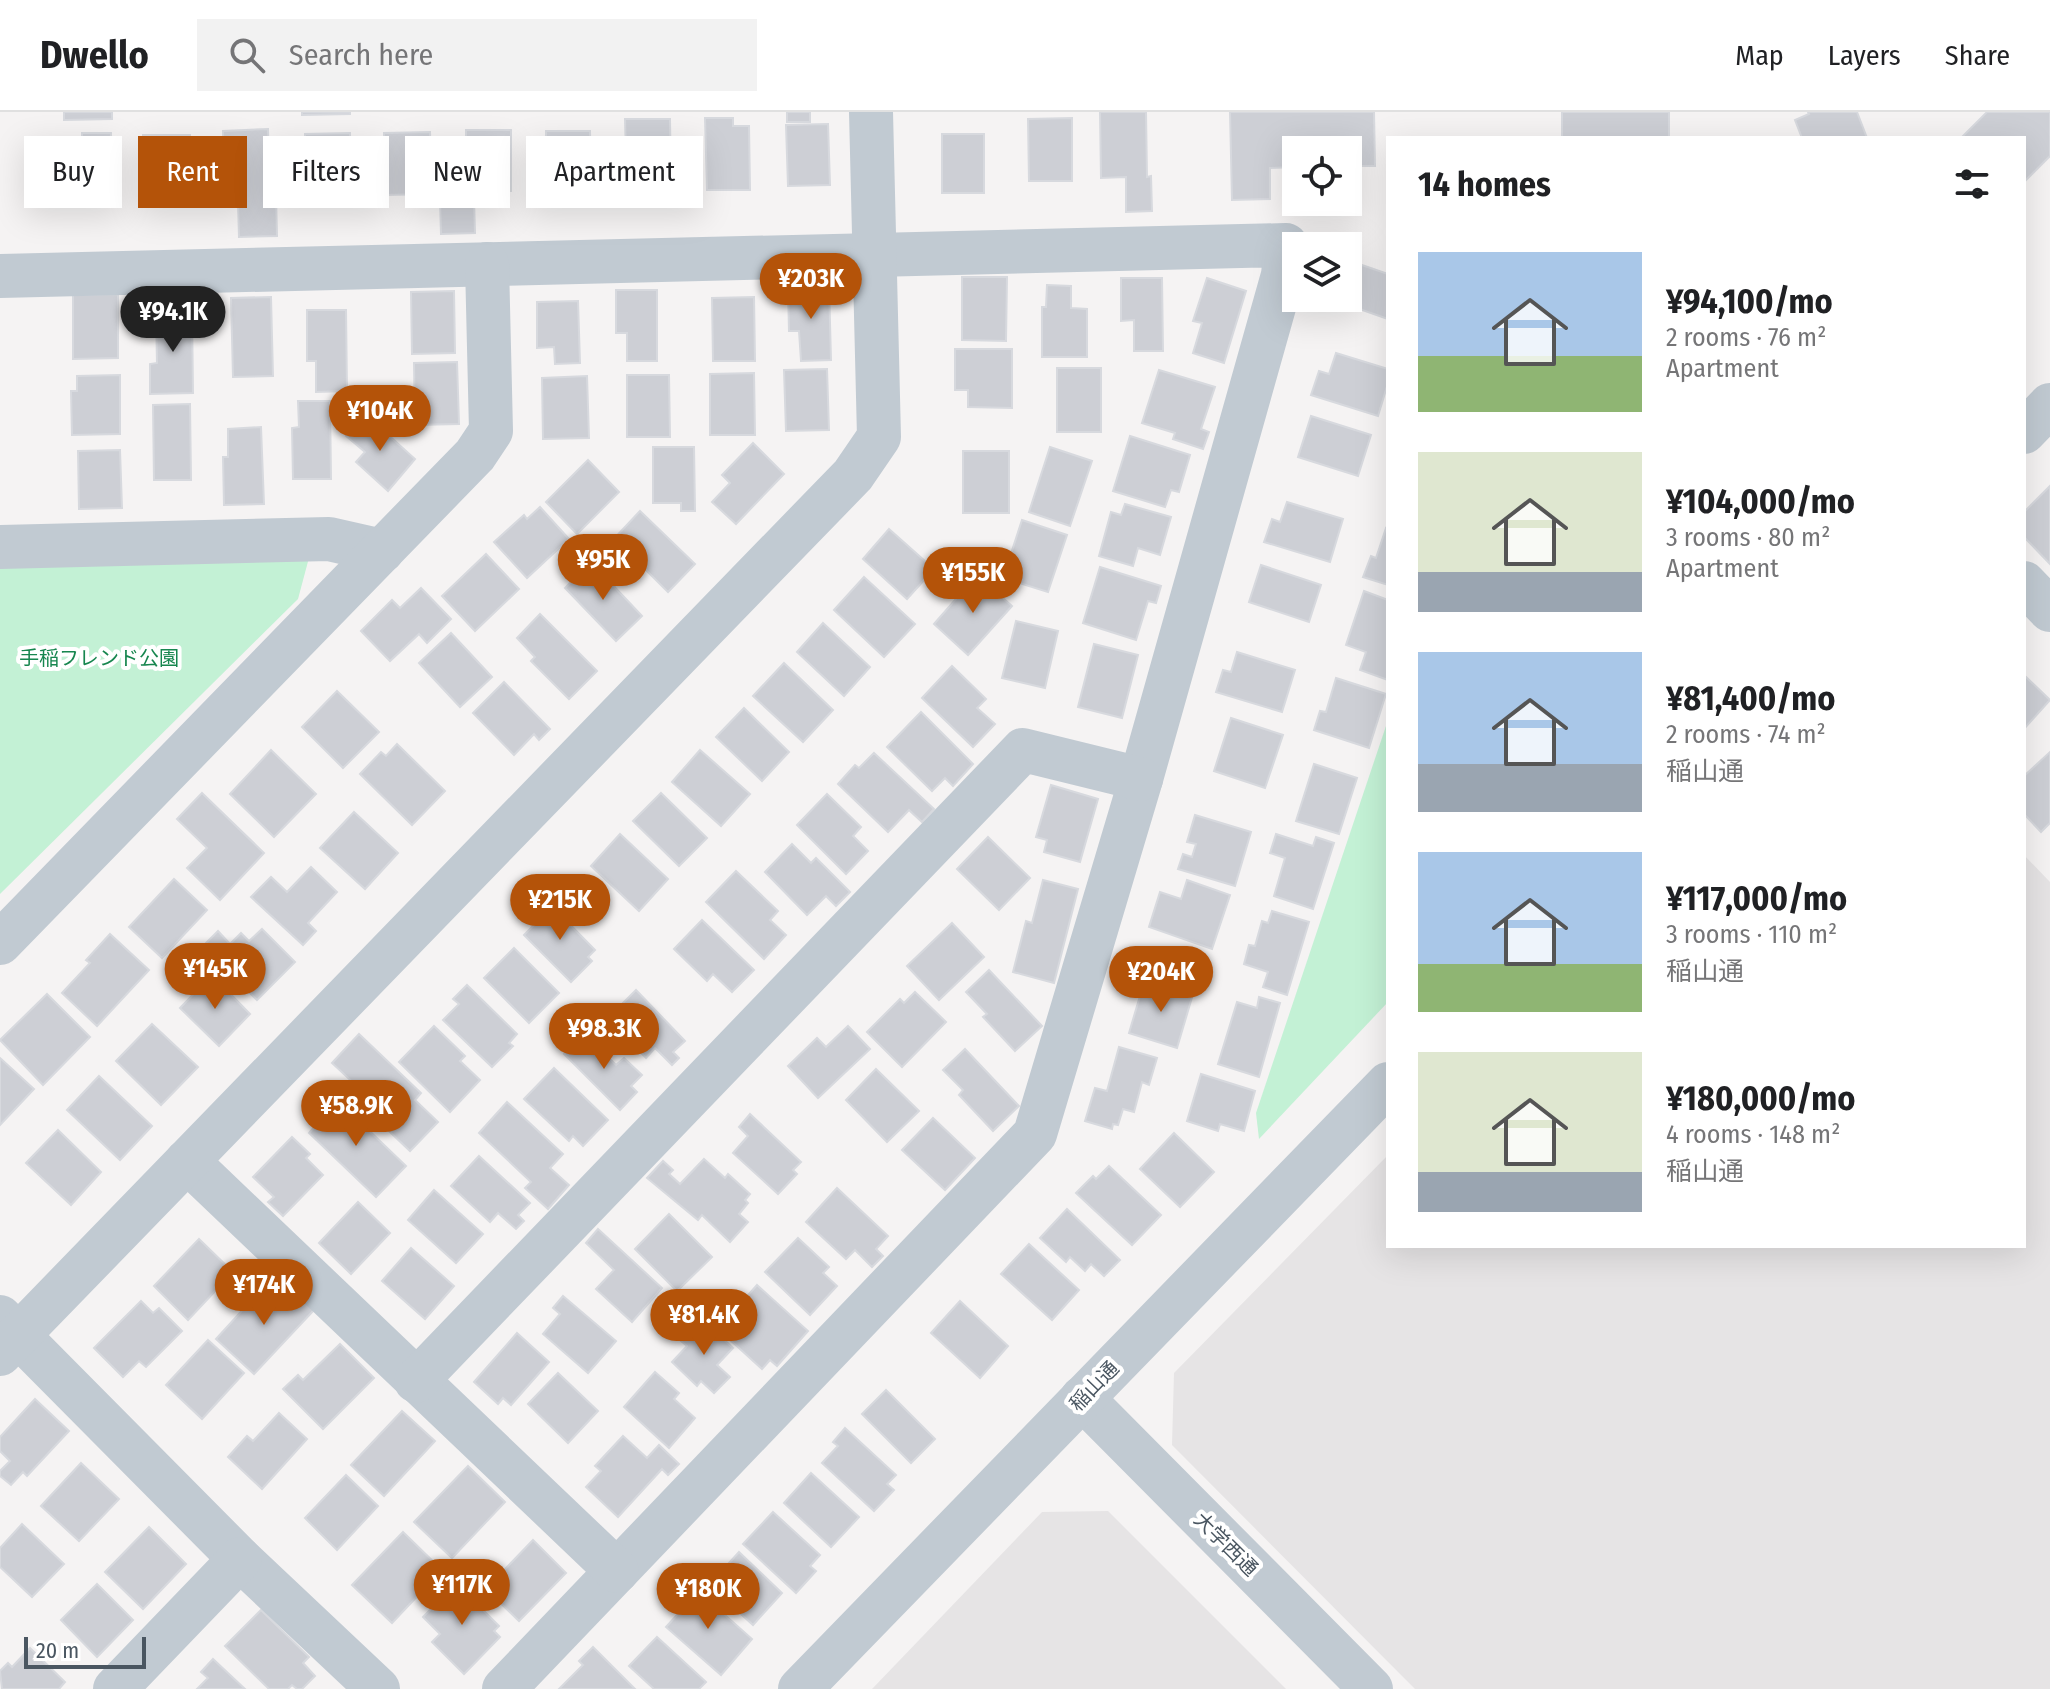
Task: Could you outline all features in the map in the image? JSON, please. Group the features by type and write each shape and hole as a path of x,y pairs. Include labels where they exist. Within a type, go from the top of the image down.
{"street":[{"path":"378,1689 6,1336 187,1161 853,475 879,437 871,112"},
{"path":"0,276 1286,245 1283,275 1141,779 1035,1134 504,1689"},
{"path":"0,943 475,455 491,431 487,264"},
{"path":"2026,430 2050,405"},
{"path":"0,547 329,539 382,551"},
{"path":"2026,585 2050,610"},
{"path":"416,1381 1023,750 1141,779"},
{"name":"稲山通","path":"800,1689 1386,1086"},
{"path":"187,1161 617,1571"},
{"name":"大学西通","path":"1082,1398 1371,1689"},
{"path":"115,1689 240,1559"}],"shaded area":[{"path":"2026,857 2050,882 2050,1689 1415,1689 1172,1445 1174,1373 1386,1157 1386,1248 2026,1248"},
{"path":"1108,1511 1286,1689 872,1689 1042,1512"}],"green space":[{"name":"手稲フレンド公園","path":"310,554 298,599 0,894 0,562"},
{"path":"1386,726 1386,1004 1259,1139 1256,1113"}],"building":[{"path":"64,112 112,112 112,119 64,120"},
{"path":"302,112 350,112 350,114 302,115"},
{"path":"787,112 810,112 810,122 787,122"},
{"path":"1100,112 1146,112 1147,177 1151,176 1152,211 1126,212 1126,177 1101,178"},
{"path":"1230,112 1374,112 1375,166 1362,166 1362,136 1282,136 1282,168 1270,168 1270,199 1232,200"},
{"path":"1562,112 1669,112 1669,136 1562,136"},
{"path":"1857,112 1866,136 1801,136 1795,120 1809,114"},
{"path":"1987,112 2050,112 2050,156 2026,180 2026,136 1963,136"},
{"path":"705,118 733,118 733,126 749,126 750,190 707,190"},
{"path":"1072,118 1072,181 1029,181 1028,119"},
{"path":"625,119 670,119 670,136 625,136"},
{"path":"828,124 830,185 788,186 786,125"},
{"path":"268,129 268,136 263,136 263,208 276,208 277,236 239,237 238,208 247,208 247,136 223,136 223,131"},
{"path":"466,130 511,130 511,191 510,136 466,136"},
{"path":"546,131 590,131 590,136 546,136"},
{"path":"430,132 430,136 405,136 405,195 389,195 389,136 384,136 384,133"},
{"path":"82,133 111,133 111,136 82,136"},
{"path":"350,133 350,136 305,136"},
{"path":"942,134 984,134 984,193 942,193"},
{"path":"143,135 190,136 143,136"},
{"path":"440,208 474,208 475,233 441,234"},
{"path":"1362,265 1386,273 1386,318 1362,310"},
{"path":"962,277 1007,277 1006,341 962,340"},
{"path":"1121,278 1162,278 1163,351 1134,351 1134,320 1121,321"},
{"path":"1207,278 1246,291 1224,363 1193,353 1202,323 1193,321"},
{"path":"829,285 831,360 801,361 799,331 789,331 788,287"},
{"path":"1047,285 1071,286 1071,308 1087,309 1087,357 1042,357 1042,307 1046,307"},
{"path":"616,290 657,290 657,361 627,361 627,333 616,333"},
{"path":"454,291 455,353 412,354 411,292"},
{"path":"118,294 118,358 73,359 73,295"},
{"path":"271,297 273,376 233,377 231,298"},
{"path":"754,297 755,361 713,361 712,298"},
{"path":"578,301 580,363 555,364 554,347 537,348 537,302"},
{"path":"307,310 346,310 347,391 316,392 316,361 307,361"},
{"path":"156,312 192,312 193,393 150,394 150,364 157,363"},
{"path":"955,349 1012,349 1012,408 968,407 968,390 955,390"},
{"path":"1336,353 1386,368 1386,390 1378,416 1311,395 1319,371 1329,374"},
{"path":"457,362 459,424 415,425 414,363"},
{"path":"1057,368 1101,368 1101,432 1057,432"},
{"path":"827,369 829,430 786,431 784,370"},
{"path":"1159,370 1215,387 1201,429 1209,432 1203,449 1173,439 1175,433 1142,423"},
{"path":"754,373 755,435 710,435 710,374"},
{"path":"120,375 120,434 72,435 71,391 77,391 77,376"},
{"path":"627,375 669,375 670,437 627,437"},
{"path":"587,376 589,438 543,439 542,378"},
{"path":"298,401 330,401 331,479 293,479 292,428 299,427"},
{"path":"190,404 191,480 154,480 153,405"},
{"path":"365,414 415,459 388,491 356,462 365,452 346,436"},
{"path":"1311,416 1371,435 1358,476 1298,457"},
{"path":"261,427 264,504 224,505 223,457 228,457 228,429"},
{"path":"1130,436 1190,455 1179,492 1171,490 1165,507 1113,491"},
{"path":"753,443 784,474 736,524 712,502 730,483 722,475"},
{"path":"653,447 694,447 695,511 681,511 681,503 653,503"},
{"path":"1050,447 1092,461 1070,526 1029,512"},
{"path":"120,450 122,508 79,509 78,451"},
{"path":"963,451 1009,451 1009,513 963,513"},
{"path":"588,460 619,492 577,534 546,502"},
{"path":"2050,486 2050,564 2026,539 2026,510"},
{"path":"1287,502 1343,519 1330,562 1264,542 1272,519 1280,522"},
{"path":"1125,504 1171,517 1160,555 1138,548 1133,566 1099,556 1111,512 1121,515"},
{"path":"540,507 569,539 527,578 494,542 524,515 527,519"},
{"path":"640,511 695,564 668,592 636,560 632,565 610,543"},
{"path":"1022,520 1067,535 1048,592 1003,578"},
{"path":"1386,528 1386,584 1363,577 1371,556 1376,558"},
{"path":"889,529 934,569 907,599 863,559"},
{"path":"486,554 519,589 475,631 442,596"},
{"path":"591,562 642,616 616,641 565,588"},
{"path":"1261,565 1321,585 1309,622 1249,602"},
{"path":"1100,567 1161,586 1156,603 1148,601 1136,640 1083,623"},
{"path":"977,575 1012,606 968,655 934,624"},
{"path":"864,577 915,624 884,657 834,610"},
{"path":"421,588 451,619 427,643 419,634 390,661 361,631 392,600 400,608"},
{"path":"1364,591 1386,599 1386,679 1360,670 1366,652 1346,645"},
{"path":"540,614 597,671 569,699 531,661 535,657 517,638"},
{"path":"1016,621 1058,631 1045,688 1002,678"},
{"path":"823,623 870,667 844,696 797,652"},
{"path":"451,633 492,677 460,707 419,663"},
{"path":"1094,644 1138,655 1122,718 1078,707"},
{"path":"1237,652 1295,670 1282,712 1216,692 1223,670 1231,672"},
{"path":"784,663 833,710 803,742 753,696"},
{"path":"952,666 986,699 977,708 995,724 973,747 922,698"},
{"path":"2026,677 2050,700 2026,727"},
{"path":"1336,678 1386,694 1369,748 1314,730 1320,711 1326,712"},
{"path":"504,682 550,729 539,740 534,734 514,755 473,713"},
{"path":"337,691 379,732 343,768 302,727"},
{"path":"744,708 789,752 762,781 716,737"},
{"path":"921,712 973,764 953,786 945,778 932,791 887,747"},
{"path":"1231,718 1283,735 1265,788 1214,771"},
{"path":"397,744 445,791 412,825 360,774 381,752 386,756"},
{"path":"271,750 316,794 274,837 230,794"},
{"path":"700,750 750,794 721,826 672,782"},
{"path":"2050,752 2050,823 2041,832 2026,816 2026,774"},
{"path":"874,753 934,809 922,822 909,810 888,832 838,784 855,765 859,768"},
{"path":"1314,764 1357,778 1339,834 1296,821"},
{"path":"1051,785 1098,799 1080,862 1044,852 1047,840 1036,837"},
{"path":"202,793 264,853 220,900 187,868 207,848 177,819"},
{"path":"661,793 707,838 679,866 633,821"},
{"path":"827,794 861,827 853,836 868,851 846,874 797,825"},
{"path":"354,812 398,853 365,889 320,848"},
{"path":"1195,815 1251,832 1235,886 1178,869 1183,854 1192,857 1196,844 1187,842"},
{"path":"620,834 668,879 639,911 591,866"},
{"path":"1276,834 1313,846 1316,837 1334,843 1313,909 1274,896 1285,858 1270,853"},
{"path":"988,837 1030,878 999,910 957,869"},
{"path":"792,844 811,863 816,858 850,892 836,906 826,896 807,915 765,872"},
{"path":"311,867 337,892 308,923 316,931 303,945 251,897 271,877 287,892"},
{"path":"736,871 778,911 770,920 786,935 764,959 706,902"},
{"path":"174,879 207,910 162,958 129,927"},
{"path":"1043,880 1078,889 1054,983 1013,972 1026,921 1032,923"},
{"path":"1187,880 1230,895 1212,949 1149,927 1160,892 1181,899"},
{"path":"545,899 595,950 588,957 592,961 571,982 524,935 539,920 532,913"},
{"path":"1272,911 1309,922 1287,995 1263,987 1268,972 1244,964 1249,945 1255,946 1262,921 1268,923"},
{"path":"702,920 754,970 732,992 713,974 707,981 674,949"},
{"path":"952,923 984,957 939,1000 907,966"},
{"path":"262,929 295,962 257,1000 203,946 218,931 230,944 241,933 249,941"},
{"path":"110,934 149,970 97,1026 62,993 90,963 86,960"},
{"path":"514,948 559,993 529,1023 484,978"},
{"path":"989,970 1042,1026 1015,1051 983,1017 987,1014 966,992"},
{"path":"212,975 250,1014 219,1046 180,1008"},
{"path":"1145,979 1193,994 1177,1048 1129,1033"},
{"path":"467,985 517,1034 509,1043 513,1046 492,1067 443,1020 459,1004 453,999"},
{"path":"636,990 685,1041 673,1052 679,1058 672,1065 655,1048 646,1058 608,1018"},
{"path":"915,992 946,1022 902,1067 867,1032 900,999 904,1003"},
{"path":"47,994 90,1037 43,1085 0,1040"},
{"path":"1259,997 1280,1003 1259,1077 1218,1064 1237,1002 1257,1008"},
{"path":"152,1024 198,1067 161,1105 116,1061"},
{"path":"434,1026 465,1056 460,1061 480,1080 450,1112 399,1062"},
{"path":"848,1026 870,1049 818,1098 788,1066 817,1038 826,1047"},
{"path":"584,1033 616,1065 624,1058 642,1075 631,1086 637,1092 620,1110 564,1054"},
{"path":"359,1034 421,1093 415,1100 438,1122 410,1151 352,1096 359,1088 332,1063"},
{"path":"1119,1047 1157,1058 1149,1085 1142,1082 1134,1112 1123,1109 1118,1125 1113,1124 1112,1129 1085,1121 1095,1088 1107,1091"},
{"path":"965,1049 1019,1106 993,1131 959,1095 963,1090 943,1070"},
{"path":"0,1058 34,1089 0,1125"},
{"path":"554,1068 608,1120 583,1146 573,1136 569,1141 524,1099"},
{"path":"876,1069 919,1111 887,1142 846,1100"},
{"path":"1201,1074 1255,1091 1244,1131 1220,1124 1218,1131 1187,1121"},
{"path":"99,1076 152,1126 120,1160 67,1110"},
{"path":"333,1096 406,1166 376,1197 309,1133 324,1116 318,1111"},
{"path":"507,1102 563,1154 550,1168 569,1185 548,1209 525,1188 531,1182 479,1133"},
{"path":"750,1114 801,1162 793,1170 797,1174 778,1194 733,1153 748,1136 739,1127"},
{"path":"933,1118 975,1158 945,1190 902,1150"},
{"path":"58,1130 101,1172 71,1205 26,1163"},
{"path":"1174,1133 1214,1172 1180,1207 1140,1169"},
{"path":"292,1137 310,1154 306,1158 323,1175 283,1216 268,1202 274,1197 253,1177"},
{"path":"479,1156 530,1203 518,1215 524,1221 516,1229 498,1213 490,1222 451,1186"},
{"path":"704,1159 725,1178 728,1174 750,1194 745,1200 748,1203 739,1214 748,1222 730,1242 702,1215 698,1220 647,1178 663,1161 673,1170 669,1174 680,1184"},
{"path":"1109,1166 1161,1215 1132,1245 1076,1193"},
{"path":"837,1188 888,1236 876,1249 883,1256 872,1267 855,1250 846,1259 806,1222"},
{"path":"434,1190 483,1234 456,1263 408,1220"},
{"path":"358,1202 390,1233 351,1274 319,1243"},
{"path":"1067,1209 1120,1260 1104,1276 1091,1264 1085,1271 1070,1257 1066,1262 1040,1238"},
{"path":"669,1214 712,1257 677,1291 635,1249"},
{"path":"598,1229 662,1288 632,1322 596,1289 614,1270 586,1243"},
{"path":"798,1238 829,1267 823,1273 837,1286 810,1315 765,1272"},
{"path":"199,1239 233,1272 188,1320 154,1286"},
{"path":"1029,1244 1079,1290 1052,1320 1001,1274"},
{"path":"411,1248 454,1286 425,1319 382,1281"},
{"path":"287,1285 314,1310 254,1374 216,1339 258,1293 269,1303"},
{"path":"757,1285 808,1331 777,1366 770,1360 762,1369 718,1329"},
{"path":"563,1296 616,1341 588,1373 543,1334 560,1314 553,1308"},
{"path":"141,1301 153,1313 159,1308 182,1331 146,1367 139,1361 123,1377 94,1348"},
{"path":"960,1301 1008,1346 980,1378 931,1333"},
{"path":"702,1319 733,1348 717,1365 730,1377 714,1393 701,1381 697,1386 672,1362 687,1346 681,1341"},
{"path":"517,1333 549,1362 511,1405 503,1398 498,1404 474,1382"},
{"path":"208,1340 244,1373 202,1419 166,1385"},
{"path":"340,1344 374,1378 323,1429 283,1389 298,1375 303,1380"},
{"path":"655,1372 679,1393 674,1399 695,1418 669,1448 624,1407"},
{"path":"558,1373 598,1411 568,1443 528,1404"},
{"path":"886,1390 935,1439 911,1463 862,1414"},
{"path":"35,1399 69,1431 27,1476 23,1472 11,1485 0,1476 0,1471 10,1461 0,1451 0,1437"},
{"path":"402,1411 435,1441 384,1496 351,1465"},
{"path":"279,1413 307,1439 262,1489 228,1457 247,1436 253,1441"},
{"path":"845,1428 896,1475 887,1484 894,1490 874,1511 822,1463 838,1446 833,1442"},
{"path":"623,1436 647,1458 659,1445 679,1464 668,1475 662,1469 618,1517 586,1487 601,1471 595,1466"},
{"path":"81,1463 119,1499 79,1541 41,1506"},
{"path":"468,1466 505,1502 452,1558 414,1522"},
{"path":"811,1473 859,1517 831,1547 784,1503"},
{"path":"346,1475 378,1506 337,1550 305,1518"},
{"path":"773,1512 820,1555 810,1566 816,1571 796,1593 743,1544"},
{"path":"22,1524 64,1564 32,1597 0,1567 0,1548"},
{"path":"149,1527 186,1564 143,1609 105,1572"},
{"path":"403,1532 442,1570 392,1623 352,1585"},
{"path":"533,1540 566,1573 519,1621 486,1589"},
{"path":"739,1552 782,1593 753,1625 709,1585"},
{"path":"459,1581 499,1626 494,1631 500,1637 464,1674 432,1642 440,1634 423,1617"},
{"path":"97,1584 133,1620 97,1657 61,1620"},
{"path":"690,1584 752,1639 721,1675 666,1627 687,1604 678,1597"},
{"path":"261,1610 309,1657 303,1663 315,1676 302,1689 292,1685 288,1689 269,1689 225,1646"},
{"path":"657,1637 706,1682 699,1689 654,1689 629,1666"},
{"path":"593,1647 635,1689 559,1689 583,1665 579,1661"},
{"path":"30,1648 65,1682 59,1689 2,1689 0,1671 8,1663 12,1667"},
{"path":"213,1659 245,1689 197,1689 208,1678 201,1672"}]}
